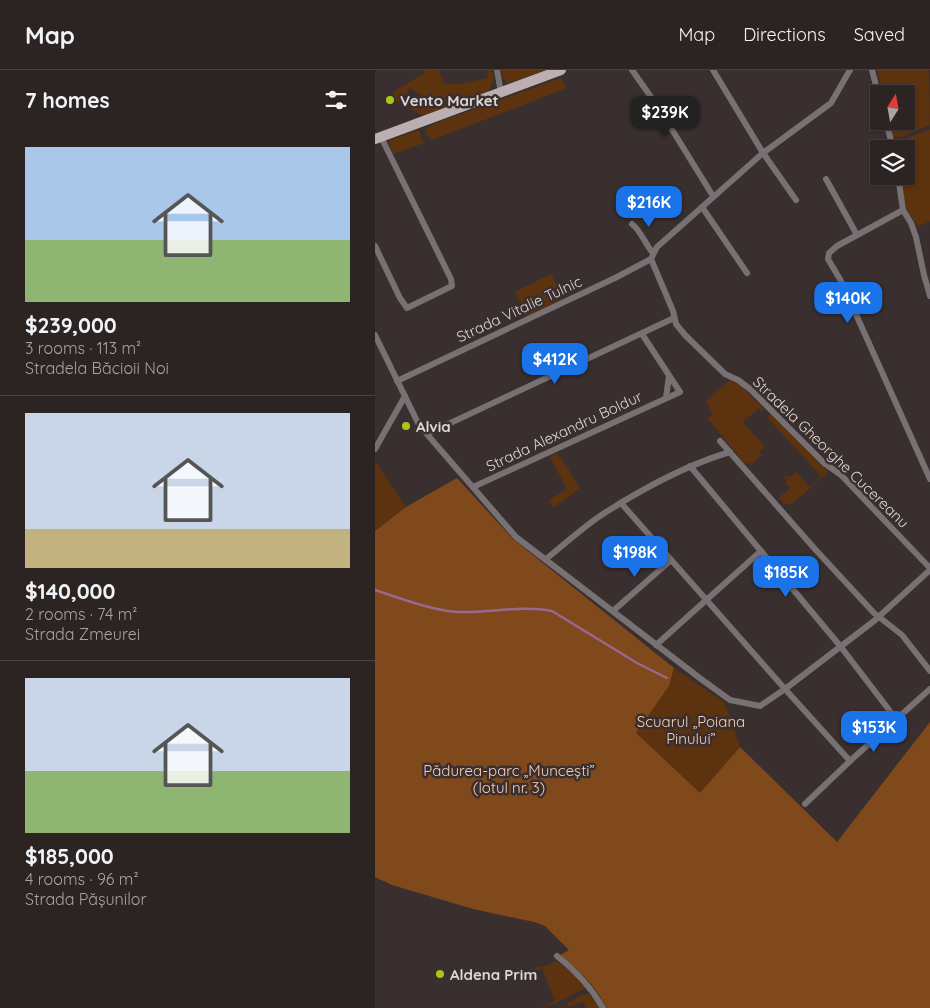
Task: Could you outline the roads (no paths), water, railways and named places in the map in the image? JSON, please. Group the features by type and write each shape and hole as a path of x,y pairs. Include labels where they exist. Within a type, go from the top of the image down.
{"main road":[{"path":"378,138 561,70"}],"street":[{"path":"497,70 501,93"},
{"path":"632,70 658,107 713,196"},
{"path":"713,70 763,153 796,200"},
{"name":"Strada Vitalie Tulnic","path":"397,381 615,278 652,256 664,241 763,153 831,103 850,70"},
{"path":"871,70 875,85"},
{"path":"375,246 400,298 407,308 452,286 451,279 378,138"},
{"path":"826,180 857,235"},
{"path":"899,185 903,210 911,223 916,237 930,296"},
{"path":"702,207 747,273"},
{"path":"903,210 832,249 828,259 841,281 930,479"},
{"name":"Stradela Gheorghe Cucereanu","path":"632,224 637,228 652,256 674,318 685,335 725,374 738,380 750,389 824,463 848,482 930,569"},
{"path":"427,434 674,318"},
{"name":"Strada Alexandru Boldur","path":"473,487 680,392 642,334"},
{"path":"375,335 419,425 516,537 730,700 760,706 879,617 930,569"},
{"name":"Strada Alexandru Boldur","path":"667,398 669,376"},
{"path":"375,449 405,396"},
{"path":"720,441 814,548 879,617 902,635 930,671"},
{"path":"546,559 602,515 621,503 690,466 730,452"},
{"path":"690,466 841,647 896,719"},
{"path":"621,503 850,760"},
{"path":"656,645 761,551"},
{"path":"613,611 671,560"},
{"path":"805,804 850,760 930,689"},
{"path":"557,956 581,976 603,1008"}],"waterway":[{"path":"375,590 447,611 469,612 517,609 552,611 637,663 667,678"}],"place":[{"name":"Vento Market","path":"390,100"},
{"name":"Alvia","path":"406,426"},
{"name":"Aldena Prim","path":"440,974"}],"park label":[{"name":"Scuarul „Poiana Pinului”","path":"691,730"},
{"name":"Pădurea-parc „Muncești” (lotul nr. 3)","path":"509,778"}]}
